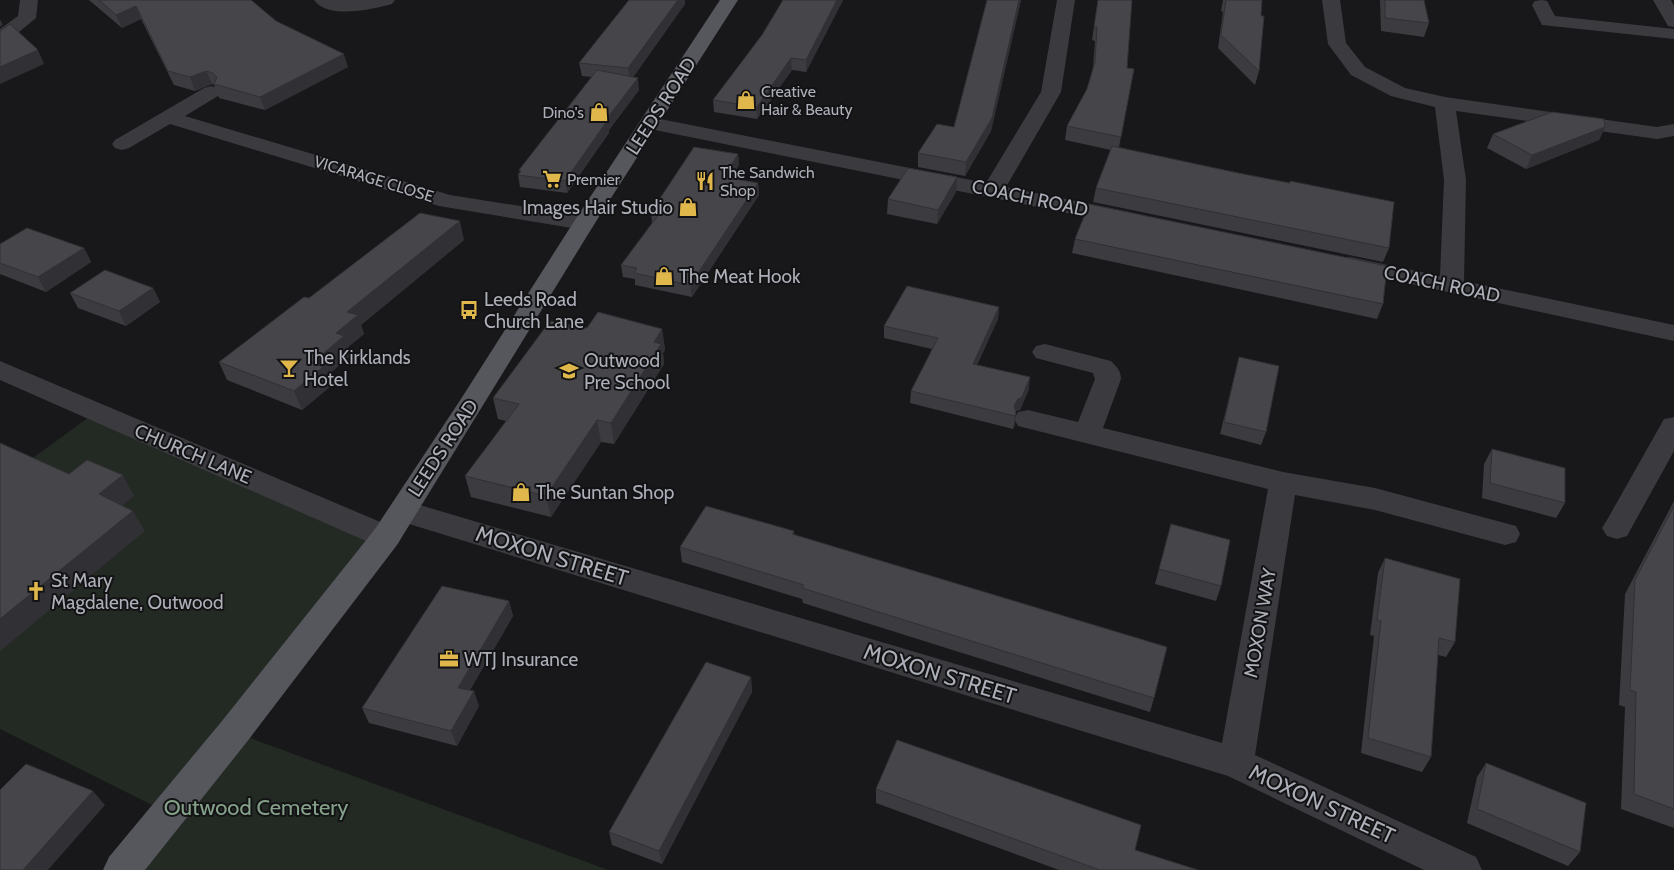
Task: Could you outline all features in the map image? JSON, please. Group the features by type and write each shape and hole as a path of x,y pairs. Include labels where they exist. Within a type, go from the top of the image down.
{"main road":[{"name":"LEEDS ROAD","path":"122,870 234,732 394,524 584,223 729,0"}],"street":[{"path":"0,38 27,18 29,0"},
{"path":"323,0 330,4 366,5 386,0"},
{"path":"993,190 1051,92 1066,0"},
{"path":"1331,0 1337,44 1358,71 1398,92 1445,103 1657,133 1674,130"},
{"path":"1662,0 1674,22"},
{"path":"1541,5 1548,21 1674,34"},
{"path":"122,144 211,92"},
{"path":"1445,103 1455,180 1452,286"},
{"name":"VICARAGE CLOSE","path":"168,117 447,201 584,223"},
{"name":"COACH ROAD","path":"650,123 1140,220"},
{"name":"COACH ROAD","path":"1325,259 1674,333"},
{"path":"1045,352 1102,366 1108,372 1108,379 1087,434"},
{"name":"CHURCH LANE","path":"0,370 394,524"},
{"path":"1028,419 1283,482 1375,499 1505,534"},
{"path":"1617,528 1674,426"},
{"name":"MOXON WAY","path":"1236,763 1283,482"},
{"name":"MOXON STREET","path":"394,524 1236,763 1463,870"}],"green space":[{"name":"Outwood Cemetery","path":"96,412 386,537 234,732 608,870 122,870 168,813 0,729 0,482"}],"building":[{"path":"99,0 251,0 276,21 344,54 260,97 214,84 217,77 213,73 206,71 190,77 168,71 136,6 116,15"},
{"path":"629,0 678,0 628,68 579,63"},
{"path":"783,0 837,0 806,60 791,58 757,107 713,100 762,35"},
{"path":"987,0 1019,0 992,118 966,162 918,153 937,124 954,127"},
{"path":"1098,0 1132,0 1127,68 1134,69 1121,137 1067,126 1087,89 1095,62 1097,27 1094,27"},
{"path":"1226,0 1262,0 1261,16 1264,16 1259,71 1221,35"},
{"path":"1385,0 1424,0 1429,23 1385,18"},
{"path":"10,24 38,50 0,67 0,31"},
{"path":"597,70 638,78 605,121 607,121 565,181 518,175 521,171 519,170"},
{"path":"1552,112 1604,119 1605,127 1532,155 1493,134"},
{"path":"1112,146 1243,174 1290,183 1290,181 1394,202 1389,248 1096,188"},
{"path":"694,147 738,154 724,177 758,183 690,285 634,273 637,268 621,265 659,214 651,212"},
{"path":"908,168 957,177 938,210 888,199"},
{"path":"1089,204 1387,266 1383,304 1075,239"},
{"path":"420,213 460,221 347,312 358,315 336,333 344,336 312,363 323,367 294,391 219,362 304,297 309,298"},
{"path":"27,228 84,248 38,277 0,263 0,244"},
{"path":"105,270 153,288 119,311 70,293"},
{"path":"907,286 999,307 973,364 1030,377 1022,397 1018,399 1014,406 1015,416 911,391 938,338 884,326"},
{"path":"598,312 662,329 654,342 661,344 611,423 597,420 546,496 465,476 519,404 493,398 550,321 587,328"},
{"path":"1239,357 1279,366 1266,432 1224,422"},
{"name":"St Mary Magdalene, Outwood","path":"0,443 69,474 87,460 123,475 99,494 133,511 0,619"},
{"path":"1492,449 1565,468 1565,503 1490,483"},
{"path":"706,506 794,531 792,534 1167,647 1154,698 802,588 804,585 680,547"},
{"path":"1674,506 1674,809 1634,794 1636,692 1630,690 1635,580"},
{"path":"1171,524 1230,540 1221,586 1159,569"},
{"path":"1385,558 1460,579 1455,642 1439,638 1431,757 1368,738 1381,621 1377,620"},
{"name":"WTJ Insurance","path":"442,586 509,601 458,688 474,691 451,731 362,708"},
{"path":"706,662 751,677 659,851 609,832"},
{"path":"897,740 1141,825 1135,850 1198,870 1100,870 876,789"},
{"path":"1486,763 1586,803 1580,852 1477,809"},
{"path":"26,764 93,791 23,870 0,870 0,790"}],"place":[{"name":"Creative Hair & Beauty","path":"746,100"},
{"name":"Dino's","path":"599,112"},
{"name":"Premier","path":"552,179"},
{"name":"The Sandwich Shop","path":"705,181"},
{"name":"Images Hair Studio","path":"688,207"},
{"name":"The Meat Hook","path":"664,276"},
{"name":"Leeds Road Church Lane","path":"469,310"},
{"name":"The Kirklands Hotel","path":"289,368"},
{"name":"Outwood Pre School","path":"569,371"},
{"name":"The Suntan Shop","path":"521,492"},
{"name":"St Mary Magdalene, Outwood","path":"36,591"},
{"name":"WTJ Insurance","path":"449,659"}]}
